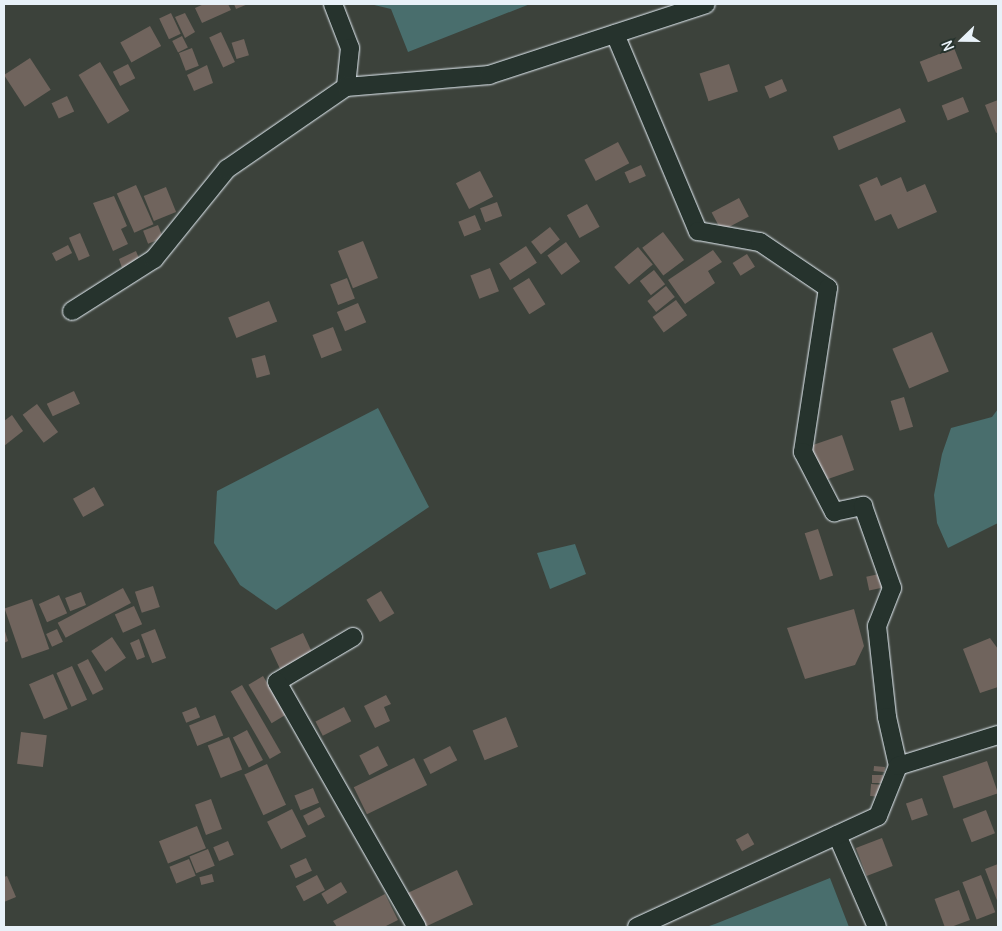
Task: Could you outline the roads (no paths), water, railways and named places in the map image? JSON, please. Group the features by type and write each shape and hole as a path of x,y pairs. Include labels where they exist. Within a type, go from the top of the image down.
{"street":[{"path":"333,4 350,48 346,87"},
{"path":"72,311 154,259 227,168 346,87 489,75 706,4"},
{"path":"615,34 698,231 760,242 828,288 803,452 834,512 863,506 892,588 877,626 887,717 898,766 878,816 637,927"},
{"path":"353,637 277,682 417,927"},
{"path":"898,766 998,736"},
{"path":"837,835 877,927"}],"water":[{"path":"370,4 530,4 408,52 391,9"},
{"path":"378,408 429,507 276,610 240,585 214,543 217,491"},
{"path":"998,409 998,523 948,548 937,523 934,495 942,454 951,428 992,417"},
{"path":"575,544 586,574 550,589 537,553"},
{"path":"830,878 849,927 706,927 715,924"}]}
